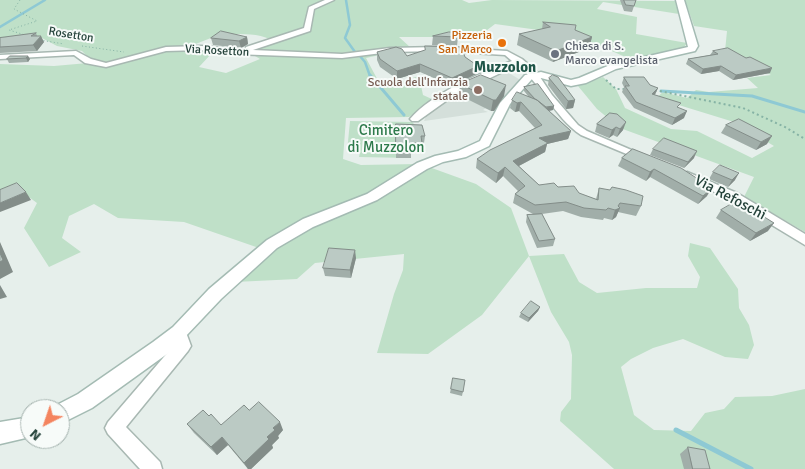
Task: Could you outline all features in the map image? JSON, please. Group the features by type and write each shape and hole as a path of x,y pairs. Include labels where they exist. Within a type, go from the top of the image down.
{"street":[{"path":"241,52 307,29 311,8 331,0"},
{"path":"415,119 436,104 495,70 519,61 538,75 571,83 582,81 613,68 692,49 693,46 680,0"},
{"name":"Via Rosetton","path":"0,57 76,52 88,61 99,64 136,58 166,49 201,48 241,52 342,56 390,50 439,49 507,53 519,61"},
{"path":"538,75 549,97 575,127 584,133 655,162"},
{"path":"70,409 131,370 179,332 215,294 272,244 308,223 372,197 422,166 439,159 469,152 485,143 505,103 525,80 538,75"},
{"name":"Via Refoschi","path":"672,169 733,196 805,240"},
{"path":"153,469 114,428 183,346 179,332"},
{"path":"0,433 20,429"}],"path":[{"name":"Rosetton","path":"20,0 14,9 37,21 9,30 26,35"},
{"name":"Rosetton","path":"34,38 69,45"},
{"name":"Rosetton","path":"79,46 127,52 136,58"},
{"path":"603,77 616,89 634,90"},
{"path":"652,90 742,108 805,139"}],"shaded area":[{"path":"496,72 509,73 522,81 500,110 493,111 486,108 483,110 488,112 424,121 427,114"}],"green space":[{"path":"0,0 462,0 469,3 492,0 675,1 679,14 603,2 597,9 637,17 636,34 687,43 682,50 630,59 575,35 495,24 478,37 399,37 411,48 366,58 382,88 419,76 423,95 434,100 409,117 346,118 343,159 361,165 419,164 378,189 259,248 184,222 118,218 94,204 69,216 62,238 81,252 49,267 24,228 37,203 18,189 0,197 0,64 54,66 88,63 89,58 82,51 57,46 42,38 27,37 0,41","holes":["251,34 275,42 250,53 260,59 226,73 199,67 212,53 193,45 216,36"]},
{"path":"685,0 805,0 805,232 744,197 754,177 620,128 597,109 578,86 603,77 616,89 625,108 671,129 697,131 752,158 774,146 734,122 656,98 663,92 687,98 696,90 709,92 758,88 747,78 771,75 725,51 727,31 694,26"},
{"name":"Cimitero di Muzzolon","path":"350,121 412,122 422,132 424,148 411,153 411,158 359,157 360,152 347,152"},
{"path":"429,167 476,184 511,208 529,256 482,315 428,354 377,353 403,270 404,254 315,263 297,279 235,282 274,250 311,227 364,206"},
{"path":"690,243 710,248 738,289 739,308 749,325 754,345 748,359 725,357 683,339 653,348 631,359 621,367 634,415 654,430 691,431 705,413 724,409 735,397 772,396 805,389 805,469 614,469 560,421 561,412 571,399 572,355 569,342 551,312 529,256 564,254 579,282 597,293 646,288 697,288 700,277 688,256"}],"building":[{"path":"624,0 636,0 634,6 626,5"},
{"path":"543,22 576,25 575,30 592,37 556,51 519,34 550,27"},
{"path":"221,31 247,37 239,41 211,38"},
{"path":"457,32 458,37 433,36"},
{"path":"36,33 31,36 41,36 33,45 0,47 0,38"},
{"path":"425,46 461,47 465,57 478,66 452,78 420,64 397,71 380,59 377,52 396,47 402,49 407,56 425,50"},
{"path":"728,48 746,58 750,57 772,68 736,75 721,66 703,69 688,59 718,54 713,51"},
{"path":"10,56 28,56 26,58 7,59"},
{"path":"481,75 506,85 496,100 460,84"},
{"path":"553,75 558,77 575,100 568,101 549,78"},
{"path":"624,77 644,77 650,85 658,88 652,94 681,103 677,107 687,111 675,118 636,102 625,86 629,86"},
{"path":"538,84 554,106 546,107 524,87"},
{"path":"517,92 537,100 571,131 539,138 548,143 513,161 539,185 554,183 558,187 574,186 579,193 598,200 599,188 610,190 612,187 643,196 641,206 620,203 618,206 620,208 615,210 608,208 606,210 584,208 566,202 535,205 515,194 525,186 505,167 498,173 477,159 490,150 542,125 521,102 517,103 512,100"},
{"path":"610,113 617,114 626,122 620,129 616,127 612,130 597,124"},
{"path":"739,119 772,136 761,142 726,125"},
{"path":"396,124 422,125 425,136 421,136 422,143 411,143 411,151 396,150"},
{"path":"664,138 697,151 688,162 653,149"},
{"path":"633,149 681,168 712,188 703,196 654,169 650,172 622,158"},
{"path":"720,165 739,173 732,180 713,172"},
{"path":"17,183 26,192 0,203 0,190"},
{"path":"735,202 755,215 758,213 774,223 756,233 721,210"},
{"path":"542,214 555,239 539,241 527,215"},
{"path":"329,248 355,250 350,270 323,268"},
{"path":"531,301 540,307 529,318 521,313"},
{"path":"453,378 465,380 463,392 451,389"},
{"path":"259,402 280,422 267,437 269,439 244,463 222,437 211,447 187,424 203,410 209,416 211,414 221,425 244,405 249,410"},
{"path":"688,447 705,450 710,469 693,469"}],"waterway":[{"path":"0,27 45,0"},
{"path":"346,0 350,25 345,38 355,52"},
{"path":"359,55 365,62 370,76"},
{"path":"370,75 404,115"},
{"path":"661,91 752,96 805,112"},
{"path":"676,430 751,469"}],"place":[{"name":"Pizzeria San Marco","path":"502,43"},
{"name":"Chiesa di S. Marco evangelista","path":"555,54"},
{"name":"Scuola dell'Infanzia statale","path":"478,90"}],"district":[{"name":"Muzzolon","path":"505,68"}]}
